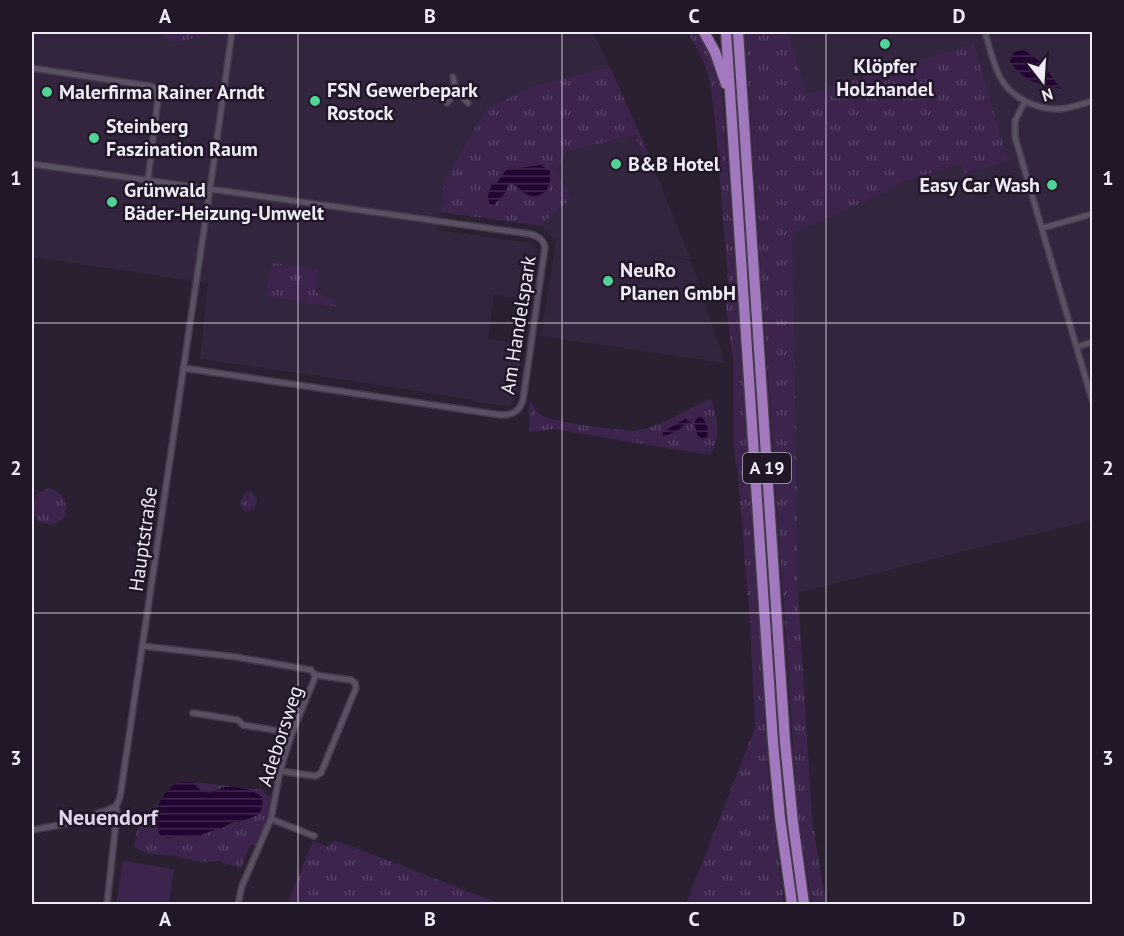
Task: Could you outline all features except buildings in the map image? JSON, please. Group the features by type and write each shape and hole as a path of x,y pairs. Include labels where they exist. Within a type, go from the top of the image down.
{"highway":[{"path":"704,32 715,52 730,95"},
{"name":"A 19","path":"726,32 773,743 780,819 792,904"},
{"name":"A 19","path":"738,32 785,742 804,904"}],"street":[{"name":"Hauptstraße","path":"106,904 116,806 120,797 143,646 232,32"},
{"path":"985,32 1000,77 1015,94 1025,101 1037,106 1056,109 1092,101"},
{"path":"32,68 154,88 158,99 148,180"},
{"path":"453,77 456,91 468,103"},
{"path":"447,102 456,91"},
{"path":"1025,101 1015,121 1015,137 1092,400"},
{"path":"32,164 210,189"},
{"name":"Am Handelspark","path":"183,368 501,415 514,414 519,411 523,400 545,247 539,237 210,189"},
{"path":"1043,228 1092,214"},
{"path":"1077,347 1092,342"},
{"name":"Adeborsweg","path":"143,646 236,657 311,670 315,675 280,771 271,819 242,886 238,904"},
{"path":"280,771 315,776 321,773 356,688 355,683 351,680 315,675"},
{"path":"193,713 237,720 243,725 292,734"},
{"path":"32,832 70,823 116,806"},
{"path":"271,819 314,836"}],"shaded area":[{"path":"32,32 593,32 610,67 536,85 445,180 437,230 532,243 537,249 530,299 494,295 488,339 523,344 515,399 509,406 474,402 340,379 200,359 208,283 32,257"},
{"path":"763,32 1092,32 1092,520 798,593 793,233 776,201"},
{"path":"1024,50 1042,63 1061,89 1032,81 1015,68 1010,61 1014,52"},
{"path":"640,134 691,260 642,253 691,261 725,363 541,336 556,241 540,226 569,199 562,185 558,168 568,151"},
{"path":"541,165 550,171 547,191 537,196 530,196 513,183 509,183 506,192 494,205 489,204 488,196 492,184 497,183 506,170"},
{"path":"701,416 707,426 707,438 702,440 694,424"},
{"path":"685,419 694,424 687,422 676,431 663,436 663,432"},
{"path":"194,782 198,788 206,792 213,792 223,787 250,790 262,797 263,804 255,816 232,822 199,837 165,837 159,834 157,817 159,802 174,784"}],"green space":[{"path":"160,32 224,32 175,42 165,38"},
{"path":"688,32 701,32 718,74 722,92 768,768 784,904 686,904 755,728 750,622 738,474 734,453 733,360 726,308 728,280 715,119 710,81 703,61"},
{"path":"745,32 788,32 807,94 974,44 1010,161 965,173 960,164 902,182 888,191 793,233 798,593 812,819 826,904 812,904 798,815"},
{"path":"610,67 653,164 647,165 635,135 568,151 558,168 562,185 567,184 570,199 540,226 440,212 445,180 486,109 536,85","holes":["541,165 550,181 547,191 537,196 518,188 513,183 492,184 497,183 506,170"]},
{"path":"272,263 319,269 317,293 336,301 336,307 265,296"},
{"path":"711,399 717,435 710,455 554,429 529,431 530,400 541,415 548,418 632,431 663,422"},
{"path":"49,488 62,496 66,507 65,518 51,525 37,521 32,510 36,495"},
{"path":"251,491 257,499 255,507 250,511 243,509 241,502 244,493"},
{"path":"194,782 263,790 266,795 272,797 268,818 256,846 251,844 241,868 219,861 201,862 175,856 148,854 134,847 140,817 149,814 159,801 156,820 159,833 199,837 231,823 258,815 258,794 228,787 206,792 198,788"},
{"path":"335,840 501,904 287,904 313,841 327,847"},
{"path":"123,861 174,869 169,904 116,903"}],"place":[{"name":"Klöpfer Holzhandel","path":"885,44"},
{"name":"Malerfirma Rainer Arndt","path":"47,92"},
{"name":"FSN Gewerbepark Rostock","path":"315,101"},
{"name":"Steinberg Faszination Raum","path":"94,138"},
{"name":"B&B Hotel","path":"616,164"},
{"name":"Easy Car Wash","path":"1052,185"},
{"name":"Grünwald Bäder-Heizung-Umwelt","path":"112,202"},
{"name":"NeuRo Planen GmbH","path":"608,281"}],"district":[{"name":"Neuendorf","path":"108,817"}]}
